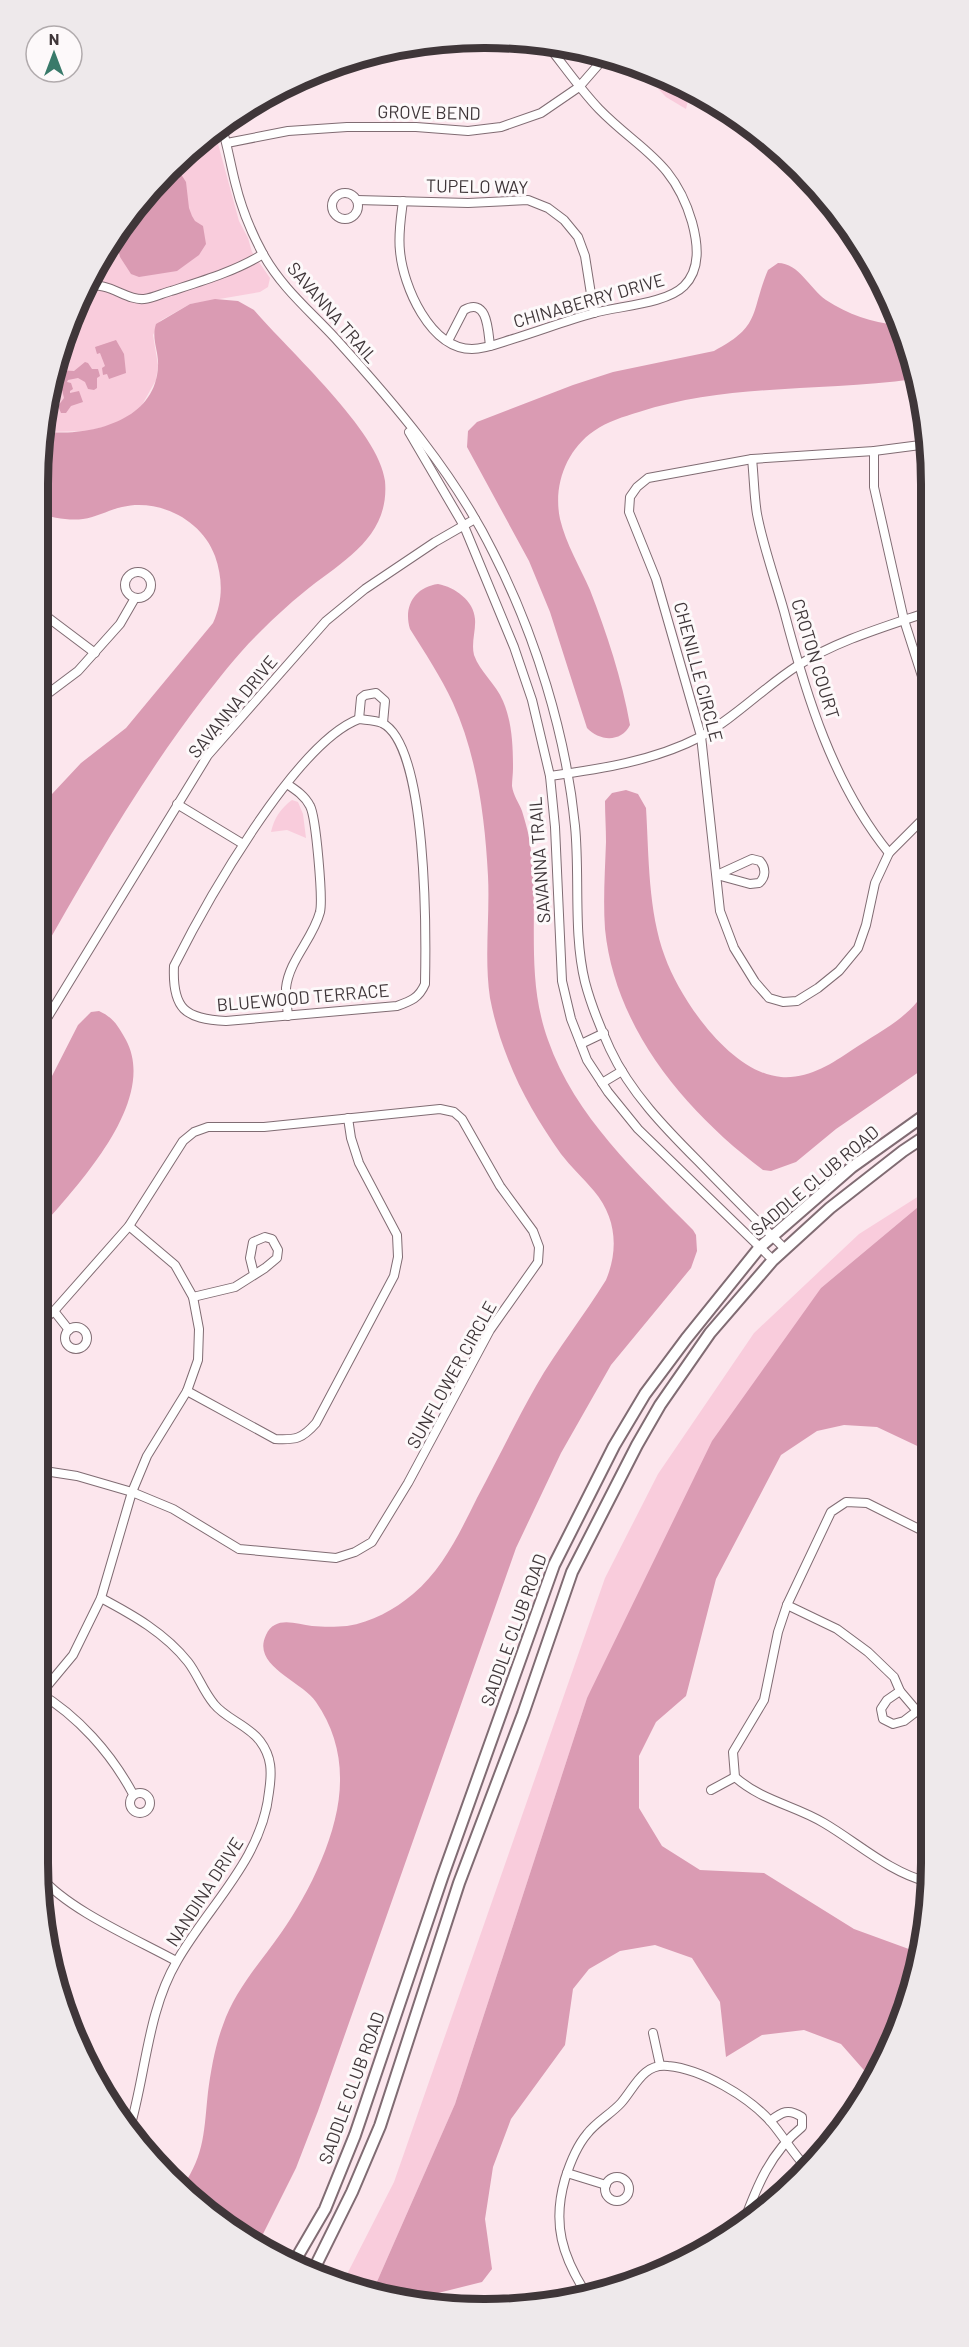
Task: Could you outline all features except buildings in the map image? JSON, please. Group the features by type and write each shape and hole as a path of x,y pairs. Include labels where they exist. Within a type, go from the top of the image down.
{"street":[{"name":"CHINABERRY DRIVE","path":"403,201 399,247 404,272 418,308 426,320 448,341 461,347 471,349 490,346 594,313 668,296 676,292 691,277 696,264 697,246 692,222 680,192 665,168 600,110 554,54"},
{"name":"GROVE BEND","path":"227,143 288,131 347,127 484,130 541,113 579,87 599,64"},
{"name":"SAVANNA TRAIL","path":"224,134 242,206 263,254 291,295 334,337 398,412 454,484 508,583 532,644 549,698 567,774 575,825 581,959 585,981 604,1034 622,1071 631,1087 674,1137 785,1249"},
{"name":"TUPELO WAY","path":"357,200 468,203 528,200 548,208 564,220 578,237 585,256 594,313"},
{"path":"95,287 110,288 134,298 145,299 201,281 253,261 263,254"},
{"path":"448,341 464,310 476,307 485,316 490,346"},
{"name":"SAVANNA TRAIL","path":"398,412 464,526 525,679 550,776 560,887 562,981 571,1019 587,1060 638,1129 773,1260"},
{"name":"CHENILLE CIRCLE","path":"919,445 874,451 752,459 648,478 637,487 630,498 629,512 656,579 701,736 720,911 734,948 755,982 769,998 783,1002 797,1000 818,988 838,971 858,948 866,925 874,883 889,853 921,823"},
{"path":"874,451 874,487 904,620 921,673"},
{"name":"CROTON COURT","path":"752,459 758,515 798,665 816,718 840,774 871,831 889,853"},
{"name":"SAVANNA DRIVE","path":"48,1016 208,755 326,621 365,589 435,542 475,519"},
{"path":"48,694 78,671 95,653 120,624 135,598"},
{"path":"550,776 638,760 701,736 798,665 837,646 921,614"},
{"path":"48,618 95,653"},
{"path":"376,693 385,700 383,723 359,719 361,698 376,693"},
{"name":"BLUEWOOD TERRACE","path":"359,719 345,724 330,735 287,784 243,844 174,966 173,984 177,999 186,1011 201,1020 226,1021 397,1006 412,1001 421,994 425,984 426,909 421,833 405,754 394,734 383,723"},
{"path":"287,784 302,795 311,807 321,895 321,910 291,968 286,987 288,1016"},
{"path":"177,804 243,844"},
{"path":"752,859 762,863 765,873 761,882 755,885 717,875 752,859"},
{"path":"581,1044 604,1034"},
{"path":"602,1083 622,1071"},
{"name":"SUNFLOWER CIRCLE","path":"48,1316 129,1226 183,1141 194,1132 208,1127 264,1127 440,1109 454,1112 462,1119 500,1186 533,1231 539,1247 538,1262 490,1330 408,1483 372,1542 355,1552 336,1558 239,1549 173,1509 132,1492 77,1476 48,1472"},
{"path":"188,1391 275,1439 291,1440 304,1436 316,1423 393,1276 398,1257 397,1235 359,1162 351,1138 348,1118"},
{"name":"SADDLE CLUB ROAD","path":"297,2257 324,2209 355,2135 442,1878 554,1565 614,1446 645,1394 760,1247 852,1167 921,1118"},
{"name":"SADDLE CLUB ROAD","path":"316,2265 352,2192 380,2126 459,1884 523,1713 572,1572 602,1509 666,1396 710,1333 773,1260 830,1208 921,1139"},
{"path":"48,1683 73,1655 101,1598 132,1492 147,1456 188,1391 198,1360 199,1329 192,1297 175,1265 129,1226"},
{"path":"192,1297 235,1287 254,1274 277,1258 278,1250 272,1239 258,1238 253,1242 250,1258 254,1274"},
{"path":"54,1311 69,1330"},
{"path":"920,1880 872,1855 823,1822 749,1790 735,1777 733,1752 764,1700 778,1632 787,1605 831,1512 846,1502 867,1503 921,1530"},
{"name":"NANDINA DRIVE","path":"101,1598 164,1636 189,1663 206,1695 219,1711 259,1739 270,1759 268,1808 255,1846 176,1961 161,1997 149,2039 139,2097 132,2120"},
{"path":"787,1605 837,1629 860,1646 894,1677 900,1691 921,1714"},
{"path":"900,1691 887,1700 881,1709 884,1719 893,1725 904,1721 917,1710"},
{"path":"48,1701 89,1732 119,1767 133,1794"},
{"path":"711,1790 735,1777"},
{"path":"442,1878 459,1884"},
{"path":"49,1887 77,1907 176,1961"},
{"path":"653,2033 660,2065"},
{"path":"582,2288 573,2273 563,2248 558,2222 560,2198 567,2173 574,2154 587,2133 620,2104 646,2070 660,2065 670,2066 732,2090 770,2121 801,2162"},
{"path":"749,2210 758,2184 785,2141 802,2127 802,2116 794,2111 784,2111 770,2121"},
{"path":"567,2173 606,2185"}],"shaded area":[{"path":"651,80 688,98 686,109 666,97"},
{"path":"217,140 239,221 252,252 270,278 268,287 260,292 190,304 160,321 153,335 158,365 156,380 142,405 129,416 114,424 88,431 52,432 56,399 81,317 106,266 138,219 176,176"},
{"path":"180,172 186,182 192,216 203,226 206,244 199,255 177,271 139,277 131,274 120,257 118,248 138,219"},
{"path":"778,263 792,267 820,295 843,310 869,320 891,324 908,380 707,396 639,412 610,422 594,431 576,448 569,458 560,482 558,507 560,519 608,640 630,725 626,731 616,737 598,736 587,728 550,612 529,561 467,447 468,431 477,422 573,385 613,372 714,351 740,334 747,326 756,308 768,270"},
{"path":"215,299 238,301 254,310 330,392 367,439 379,461 385,481 385,501 372,533 361,546 271,621 237,656 202,700 136,795 48,943 48,798 81,763 126,728 213,623 219,606 221,590 218,565 209,543 190,522 178,515 164,509 136,505 83,519 48,516 52,432 64,433 101,427 134,412 146,400 154,385 158,366 154,335 156,324 190,304"},
{"path":"116,340 124,354 126,373 109,379 107,374 103,375 102,368 105,366 95,347"},
{"path":"85,362 92,369 98,369 100,376 97,378 97,388 88,389 85,382 78,378 68,380 67,382 71,383 73,389 70,393 79,391 83,402 71,406 66,413 61,413 58,406 64,398 62,390 59,389 63,370 74,371"},
{"path":"438,584 451,588 471,606 475,619 474,655 500,695 506,709 513,751 512,786 528,831 530,846 537,993 548,1040 574,1094 591,1119 630,1165 693,1230 696,1235 697,1251 691,1268 611,1365 561,1453 516,1548 318,2111 296,2168 261,2238 219,2209 186,2181 200,2152 212,2067 228,2012 241,1988 303,1899 322,1859 339,1798 337,1748 331,1729 309,1694 280,1672 266,1656 263,1646 266,1635 275,1625 286,1622 334,1627 365,1622 398,1605 424,1584 442,1562 457,1537 544,1372 606,1280 613,1257 613,1234 607,1212 594,1191 561,1154 532,1108 513,1072 495,1021 487,968 487,854 474,766 453,703 410,629 408,621 413,599 417,593"},
{"path":"626,790 638,794 646,808 652,903 665,957 683,994 710,1032 727,1049 744,1063 762,1072 781,1077 801,1076 819,1070 897,1021 921,997 921,1071 836,1129 796,1162 771,1171 763,1170 707,1122 682,1095 639,1034 623,1001 612,966 605,929 604,886 605,801 612,793"},
{"path":"292,800 298,802 303,814 306,838 287,830 271,832 278,814"},
{"path":"99,1011 108,1017 115,1023 126,1040 133,1064 131,1090 122,1116 108,1143 91,1168 48,1220 48,1082 78,1025 91,1012"},
{"path":"921,1195 921,1205 821,1288 587,1698 455,2104 376,2285 346,2277 394,2182 605,1578 658,1474 754,1333 859,1234"},
{"path":"921,1205 921,1448 877,1427 844,1425 817,1431 781,1455 716,1579 686,1696 656,1722 639,1756 639,1808 662,1846 700,1870 764,1873 854,1929 912,1950 888,2030 867,2073 841,2044 804,2030 762,2035 726,2057 720,2002 692,1958 655,1945 620,1951 589,1969 573,1989 565,2045 511,2119 493,2167 485,2219 492,2269 482,2282 429,2295 376,2285 455,2104 587,1698 712,1441 821,1288"}]}
